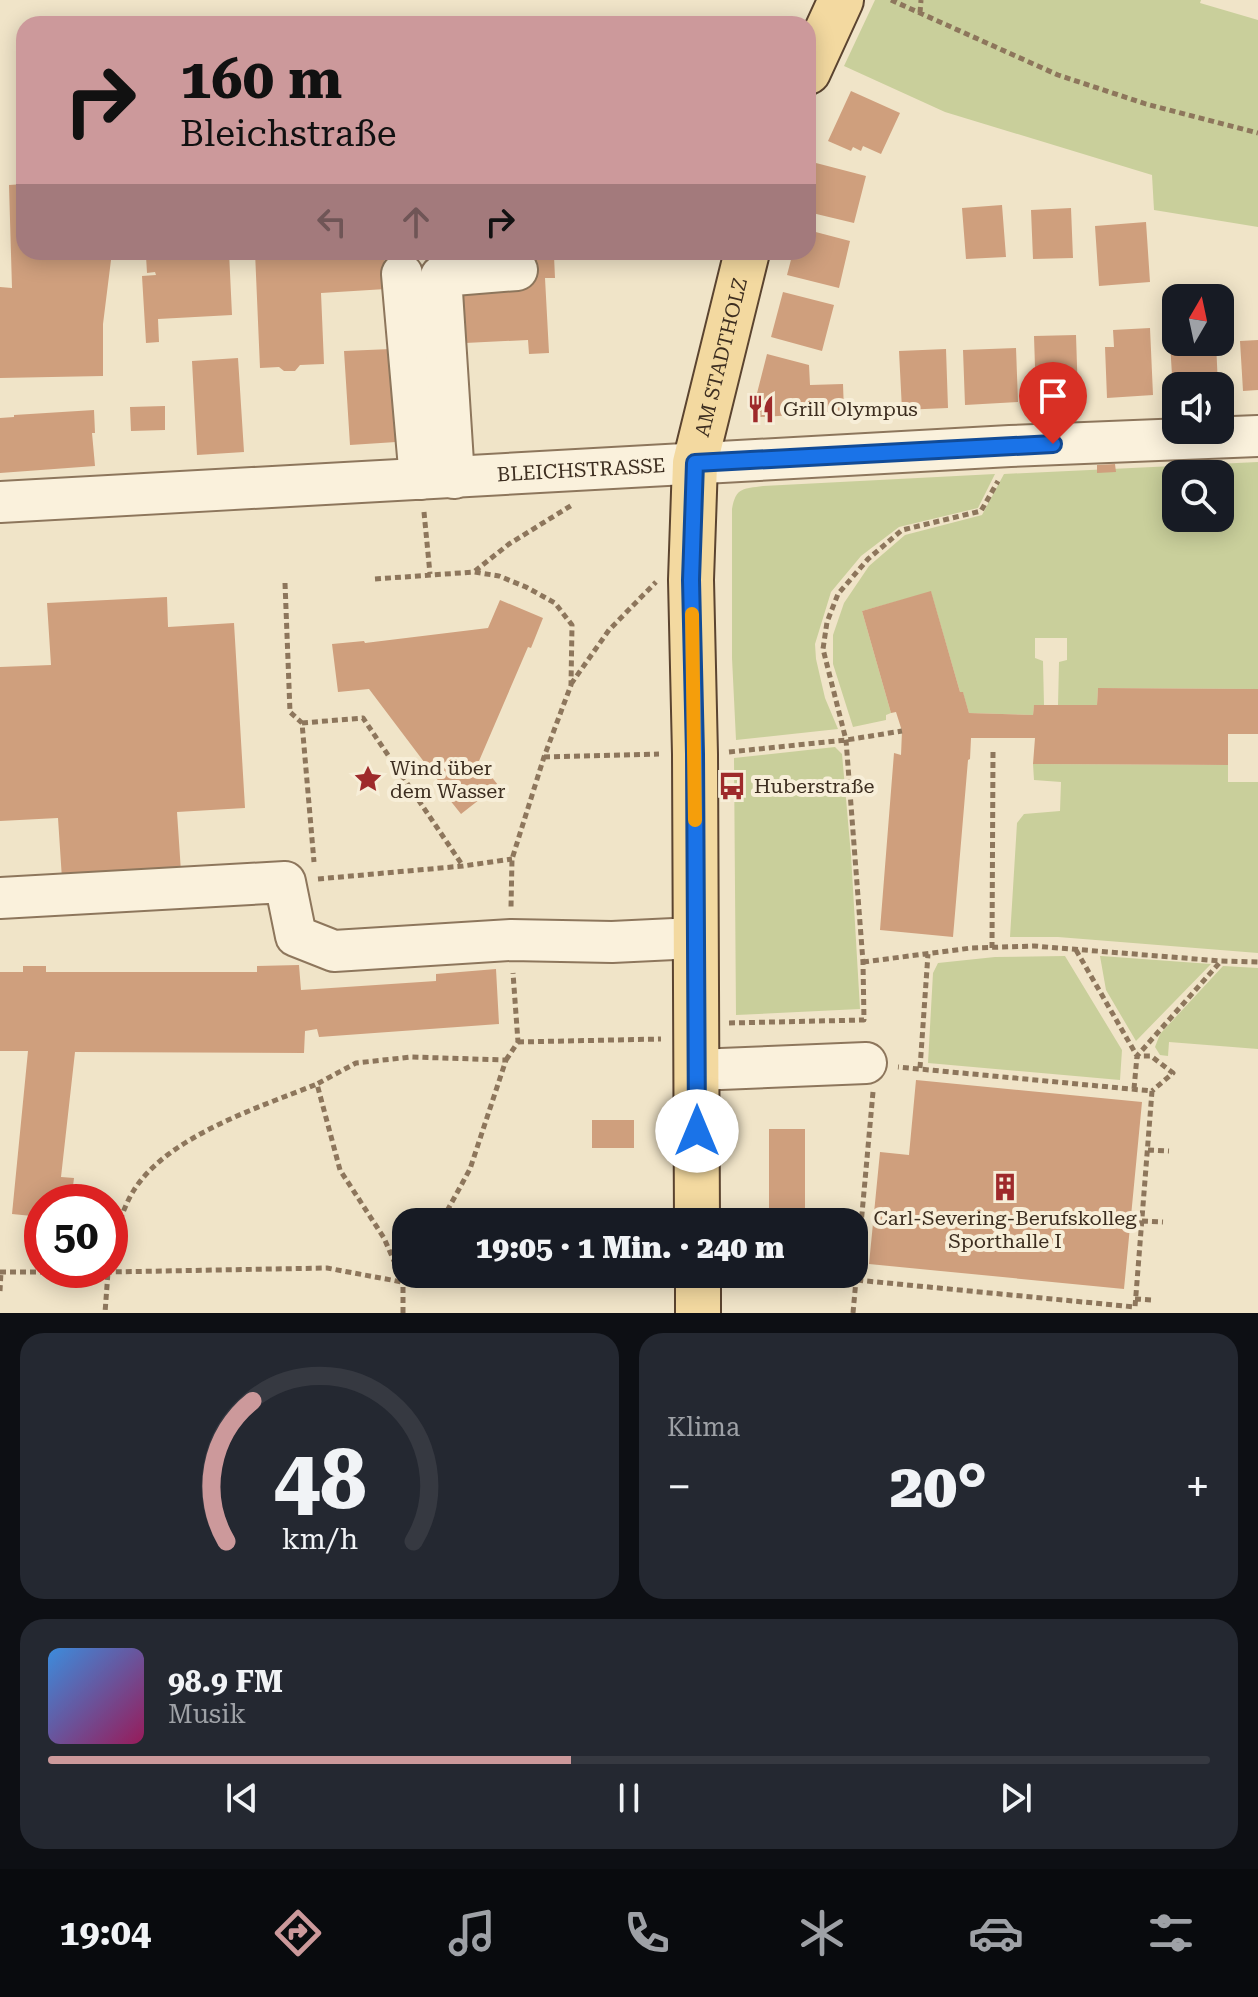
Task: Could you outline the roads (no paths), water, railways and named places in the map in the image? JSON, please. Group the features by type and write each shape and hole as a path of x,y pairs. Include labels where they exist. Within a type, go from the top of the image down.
{"main road":[{"path":"816,55 841,0"},
{"name":"AM STADTHOLZ","path":"695,463 745,260"},
{"path":"695,463 691,580 697,1208"},
{"path":"698,1288 698,1313"}],"street":[{"path":"437,478 441,276 517,270"},
{"path":"402,274 437,478"},
{"name":"BLEICHSTRASSE","path":"0,502 1010,446 1258,436"},
{"path":"0,898 300,880 296,936 334,951 511,940 612,942 695,938"},
{"path":"696,1044 866,1063"}],"place":[{"name":"Grill Olympus","path":"761,409"},
{"name":"Wind über dem Wasser","path":"368,779"},
{"name":"Huberstraße","path":"732,786"},
{"name":"Carl-Severing-Berufskolleg Sporthalle I","path":"1005,1187"}]}
